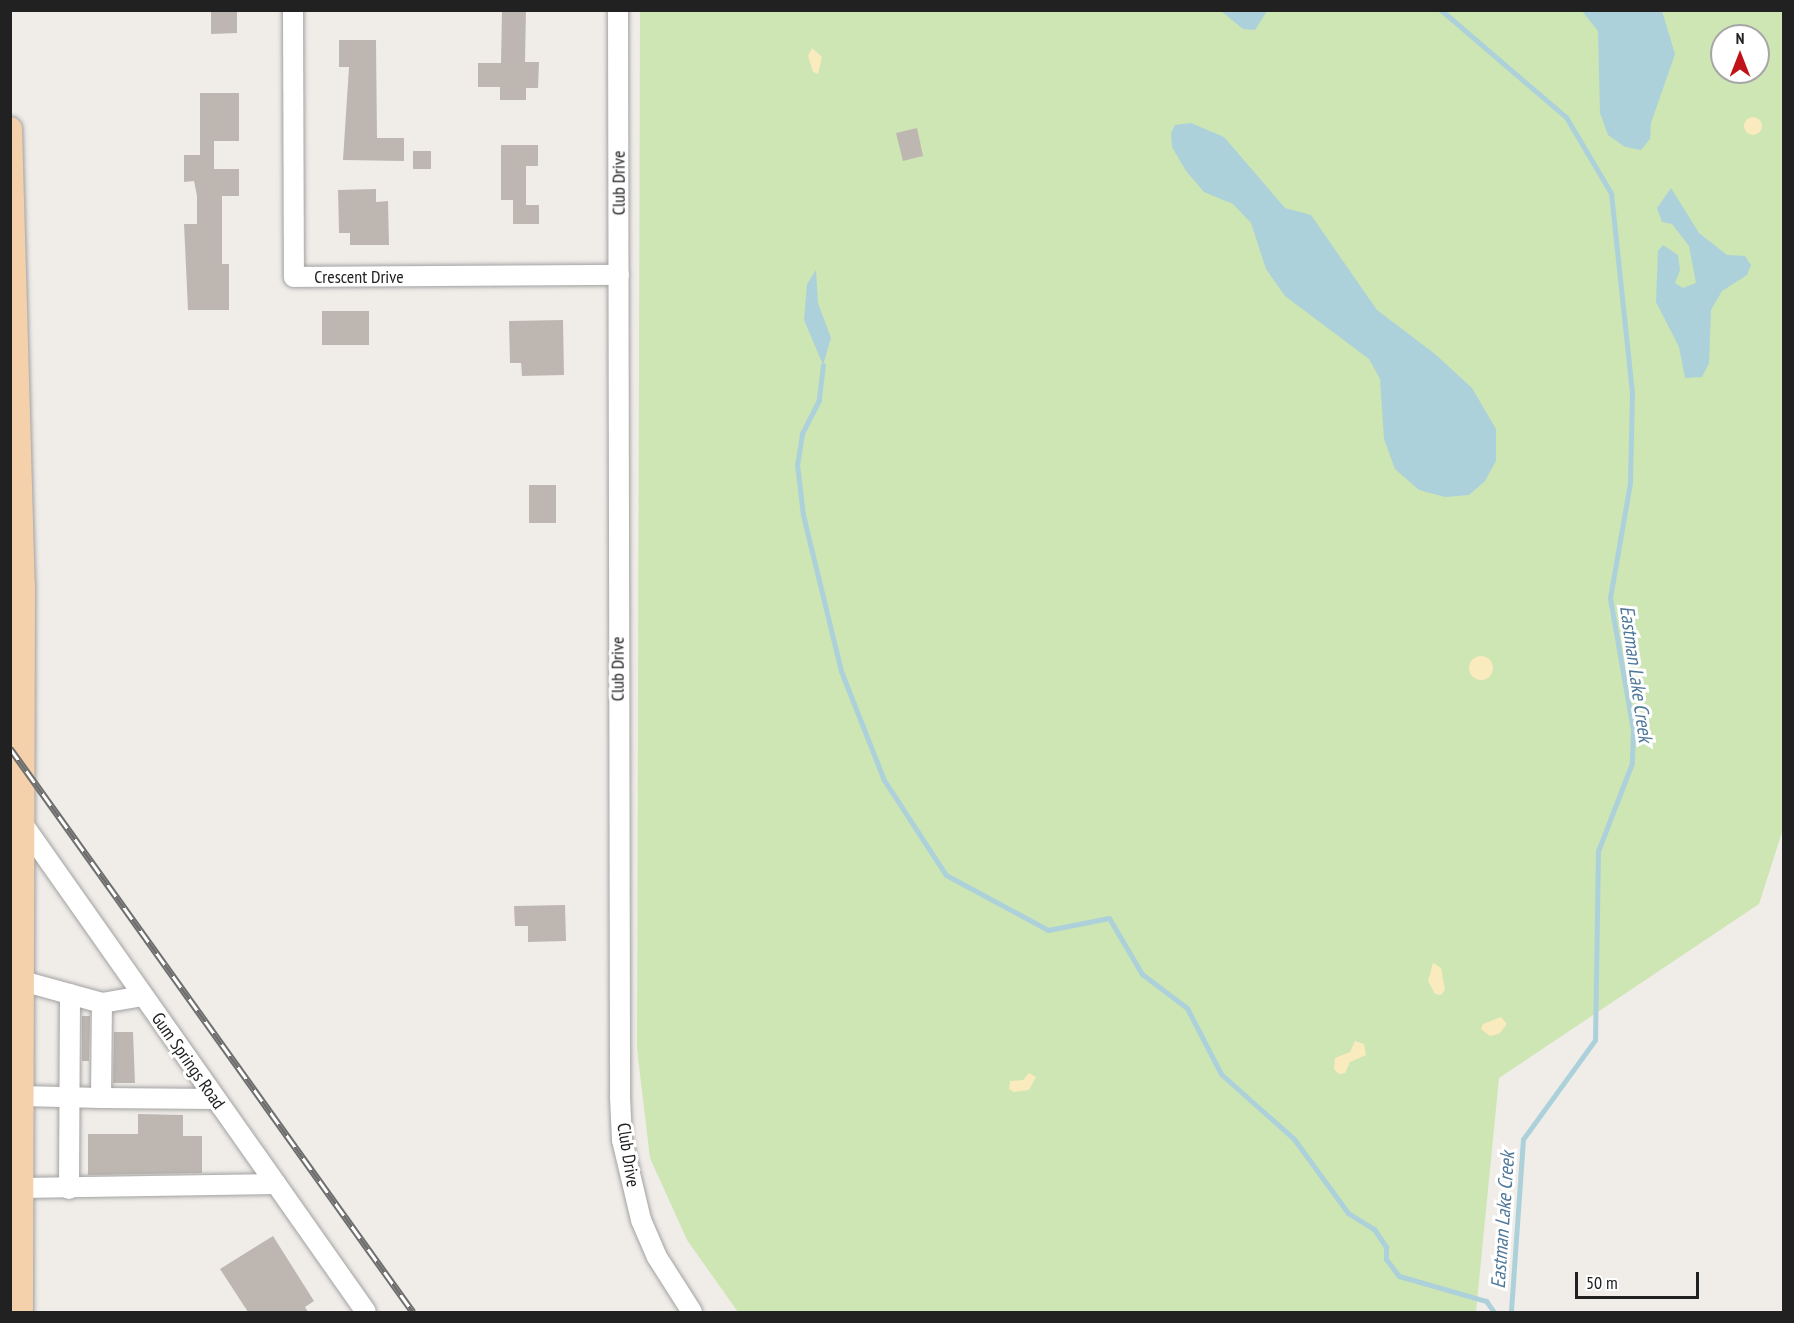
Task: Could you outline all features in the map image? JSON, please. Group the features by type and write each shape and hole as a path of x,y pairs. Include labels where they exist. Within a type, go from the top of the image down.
{"main road":[{"path":"10,129 21,422 17,817 22,981 21,1312"}],"street":[{"name":"Crescent Drive","path":"293,10 294,277 619,275"},
{"name":"Club Drive","path":"618,10 617,1013 622,1140 641,1220 657,1257 692,1312"},
{"name":"Gum Springs Road","path":"17,817 366,1312"},
{"path":"22,981 102,1003 143,996"},
{"path":"69,1189 70,994"},
{"path":"101,1098 102,1003"},
{"path":"22,1096 215,1099"},
{"path":"21,1188 276,1184"}],"green space":[{"path":"640,11 1783,11 1783,829 1759,904 1499,1078 1476,1312 738,1312 687,1240 650,1158 637,1049"}],"sand":[{"path":"812,48 822,57 818,74 813,72 808,56"},
{"path":"1753,117 1759,120 1762,126 1759,132 1753,135 1747,132 1744,126 1747,120"},
{"path":"1481,656 1489,660 1493,668 1489,676 1481,680 1473,676 1469,668 1473,660"},
{"path":"1433,963 1441,968 1445,990 1441,995 1435,994 1428,981"},
{"path":"1501,1017 1507,1024 1499,1034 1490,1036 1481,1029 1483,1024"},
{"path":"1355,1041 1364,1044 1366,1055 1350,1062 1345,1073 1339,1074 1334,1069 1335,1058 1350,1052"},
{"path":"1029,1073 1036,1077 1029,1090 1014,1092 1009,1089 1010,1081 1023,1080"}],"water":[{"path":"1221,11 1267,11 1255,30 1243,29"},
{"path":"1582,11 1662,11 1675,54 1651,123 1650,139 1641,150 1625,147 1608,135 1600,113 1598,31"},
{"path":"1191,123 1224,137 1285,208 1311,215 1377,310 1435,354 1472,388 1496,429 1496,461 1485,481 1469,495 1445,497 1419,490 1395,469 1384,439 1380,379 1369,359 1285,296 1266,269 1251,223 1233,204 1204,192 1186,171 1172,147 1171,133 1175,125"},
{"path":"1671,188 1699,233 1727,255 1745,256 1751,265 1747,275 1722,291 1711,310 1709,363 1702,377 1685,378 1679,347 1656,302 1658,251 1663,245 1678,255 1680,270 1675,283 1683,288 1696,283 1689,246 1672,224 1662,222 1657,208"},
{"path":"816,270 818,303 831,338 823,365 804,320 807,284"}],"building":[{"path":"211,10 237,10 237,33 211,34"},
{"path":"502,10 526,10 525,62 539,62 538,88 526,88 526,100 500,100 500,87 478,87 478,63 501,63"},
{"path":"339,40 376,40 377,138 404,138 404,161 343,160 349,67 339,67"},
{"path":"200,93 239,93 239,141 214,141 214,169 239,169 239,196 222,196 222,264 229,264 229,310 188,310 184,224 197,224 197,196 194,181 184,182 184,155 200,155"},
{"path":"917,128 923,156 903,161 896,133"},
{"path":"501,145 538,145 538,166 526,166 526,205 539,205 539,224 513,224 513,200 501,200"},
{"path":"413,151 431,151 431,169 413,169"},
{"path":"376,189 376,202 388,201 389,245 350,245 350,233 339,233 338,190"},
{"path":"322,311 369,311 369,345 322,345"},
{"path":"563,320 564,375 522,376 521,363 510,363 509,321"},
{"path":"529,485 556,485 556,523 529,523"},
{"path":"565,905 566,941 528,942 528,926 515,926 514,906"},
{"path":"82,1016 90,1016 89,1061 82,1061"},
{"path":"114,1032 133,1032 135,1083 113,1083"},
{"path":"138,1114 183,1115 183,1136 202,1136 202,1173 88,1175 88,1134 138,1134"},
{"path":"273,1236 314,1301 305,1307 308,1312 248,1312 220,1269"}],"waterway":[{"name":"Eastman Lake Creek","path":"1441,10 1566,117 1611,193 1632,393 1630,483 1610,598 1633,730 1632,763 1598,851 1595,1040 1523,1139 1511,1312"},
{"path":"823,365 819,400 802,434 797,464 803,515 841,671 884,780 946,875 1048,930 1109,918 1142,974 1187,1008 1221,1074 1294,1139 1348,1213 1374,1229 1386,1247 1386,1259 1399,1276 1486,1301 1494,1312"}],"railway":[{"path":"10,748 413,1312"}]}
